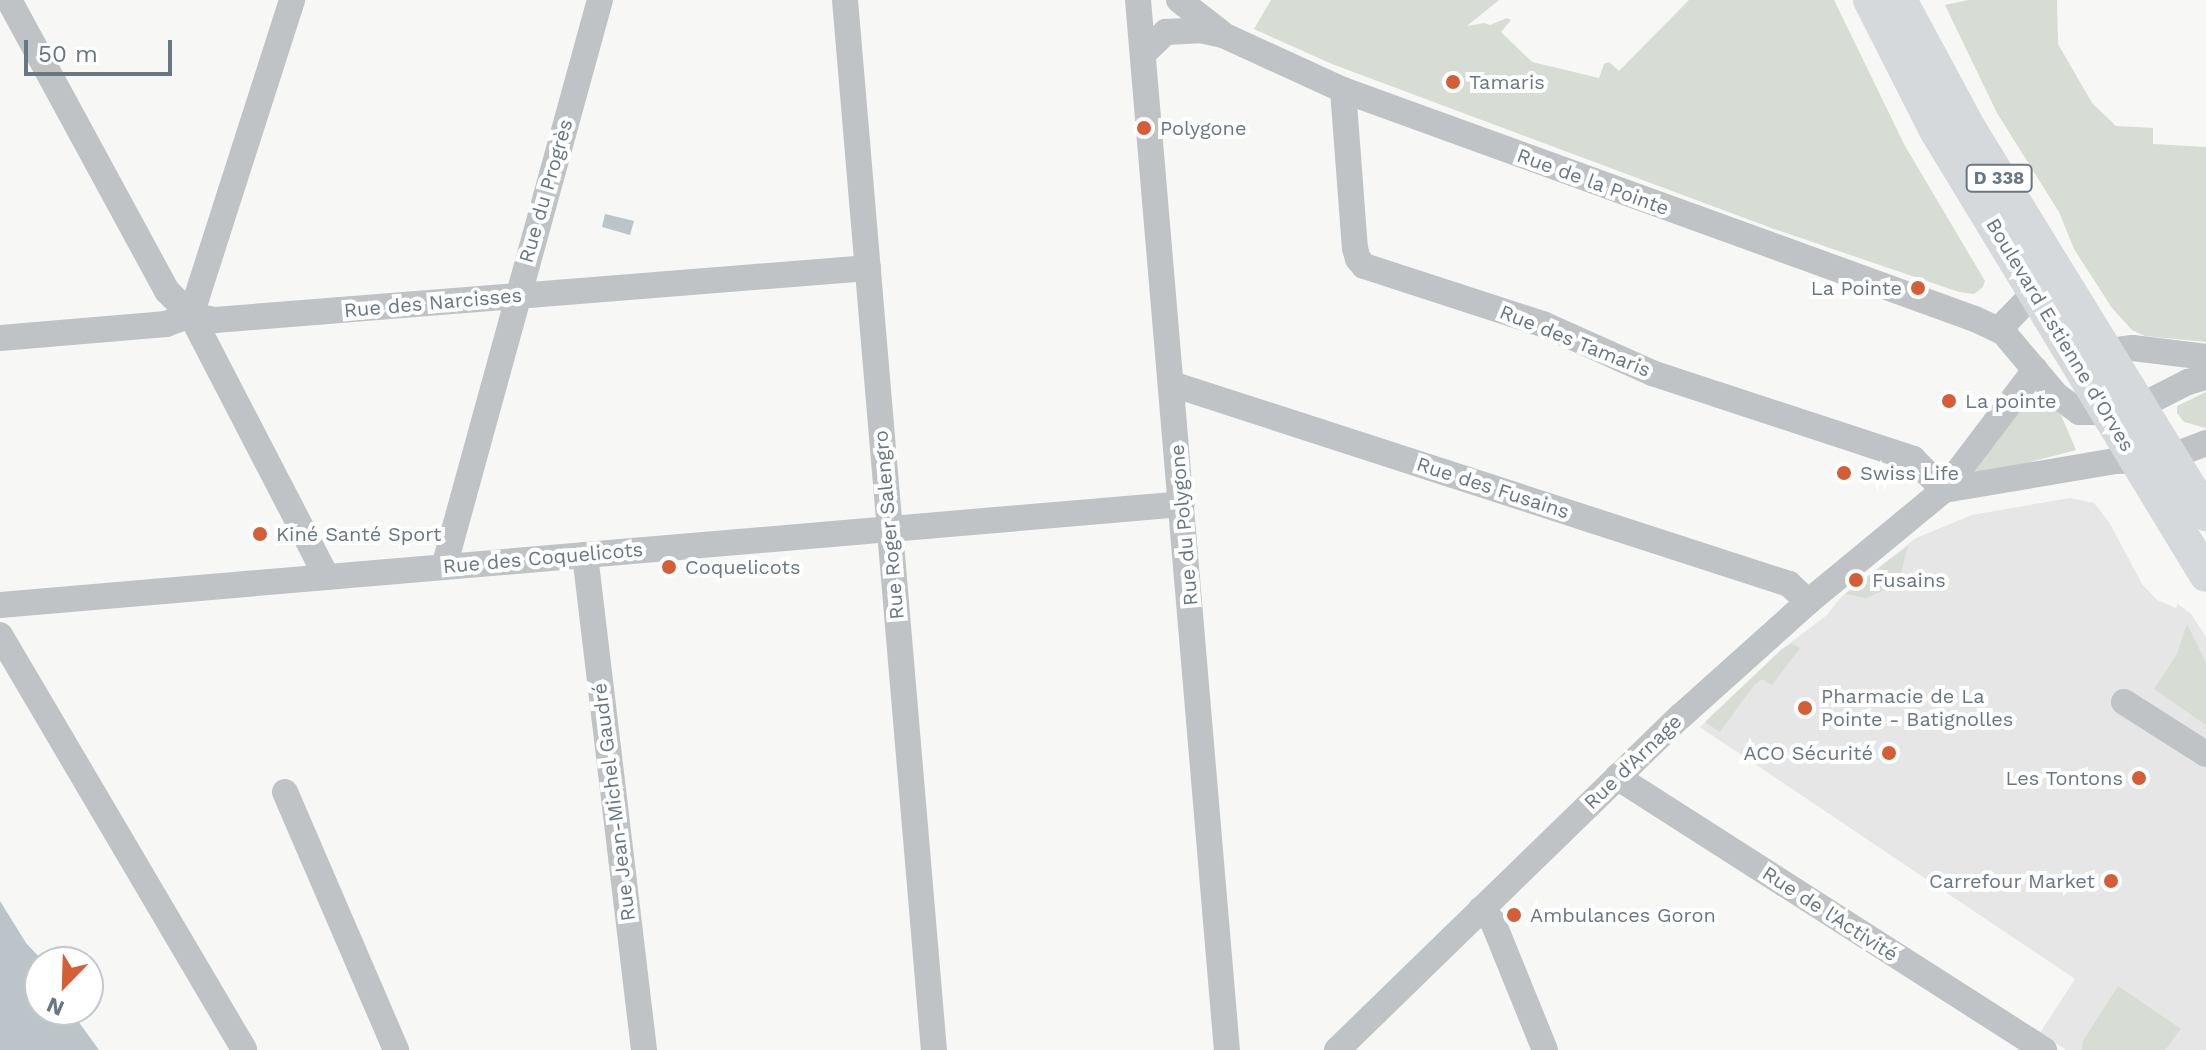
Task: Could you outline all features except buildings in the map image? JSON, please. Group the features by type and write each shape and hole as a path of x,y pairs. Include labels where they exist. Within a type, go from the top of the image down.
{"main road":[{"name":"Boulevard Estienne d'Orves","path":"1870,0 1937,132 2035,292 2123,414 2170,458 2206,513"},
{"name":"Boulevard Estienne d'Orves","path":"1900,0 1970,130 2108,351 2134,460 2206,575"}],"street":[{"path":"9,0 167,291 191,315 327,577"},
{"path":"191,315 292,0"},
{"name":"Rue du Progrès","path":"444,567 516,296 600,0"},
{"name":"Rue Roger Salengro","path":"845,0 934,1050"},
{"name":"Rue du Polygone","path":"1138,0 1145,52 1227,1050"},
{"path":"1179,0 1223,35"},
{"name":"Rue de la Pointe","path":"1145,52 1166,32 1200,30 1223,35 1343,90 1975,319 2003,332 2035,370"},
{"name":"Rue des Tamaris","path":"1343,90 1355,248 1362,264 1543,324 1652,373 1913,459 1944,490"},
{"name":"Rue des Narcisses","path":"0,338 166,324 191,315 215,320 868,268"},
{"path":"2003,332 2007,321 2035,292"},
{"path":"2108,351 2133,348 2206,357"},
{"path":"2035,370 2070,408 2079,412 2123,414 2188,382 2206,377"},
{"name":"Rue d'Arnage","path":"1337,1050 1617,777 1808,602 1944,490 2035,370"},
{"name":"Rue des Fusains","path":"1172,384 1789,584 1808,602"},
{"path":"1944,490 2134,460 2170,458 2206,443"},
{"path":"2206,473 2202,492 2206,513"},
{"name":"Rue des Coquelicots","path":"0,605 1182,504"},
{"name":"Rue Jean-Michel Gaudré","path":"585,555 644,1050"},
{"path":"0,635 244,1050"},
{"path":"2124,702 2206,754"},
{"name":"Rue de l'Activité","path":"1617,777 2044,1050"},
{"path":"285,792 396,1050"},
{"path":"1481,909 1493,922 1545,1050"}],"shaded area":[{"path":"1271,0 1499,0 1467,26 1490,25 1507,18 1511,20 1501,32 1532,62 1599,78 1604,64 1609,62 1619,71 1689,0 1834,0 1905,146 1985,281 1983,287 1974,294 1959,292 1774,229 1332,64 1254,29"},
{"path":"1968,0 2057,0 2058,44 2092,103 2116,126 2153,128 2153,144 2206,147 2206,342 2145,336 2132,330 2112,308 2074,249 2059,212 1997,113 1945,5"},
{"path":"605,214 634,221 630,235 602,227"},
{"path":"2036,392 2061,415 2076,450 1977,476 1971,468"},
{"path":"2206,392 2206,428 2184,422 2177,413 2177,406"},
{"path":"2070,498 2094,503 2109,522 2142,584 2157,600 2176,608 2178,604 2191,614 2206,637 2206,1050 2066,1050 2040,1033 2075,979 1700,727 1782,649 1827,615 1841,597 1916,538 1972,515"},
{"path":"1908,546 1899,580 1866,598 1845,594"},
{"path":"2187,624 2206,663 2206,725 2154,689 2177,654"},
{"path":"1792,644 1800,648 1772,685 1762,679 1754,685 1720,732 1705,722 1782,649"},
{"path":"0,901 29,946 24,946 24,1026 82,1026 99,1050 0,1050"},
{"path":"2118,986 2181,1029 2165,1050 2082,1050 2083,1041"}],"place":[{"name":"Tamaris","path":"1453,82"},
{"name":"Polygone","path":"1144,128"},
{"name":"La Pointe","path":"1918,288"},
{"name":"La pointe","path":"1949,401"},
{"name":"Swiss Life","path":"1844,473"},
{"name":"Kiné Santé Sport","path":"260,534"},
{"name":"Coquelicots","path":"669,567"},
{"name":"Fusains","path":"1856,580"},
{"name":"Pharmacie de La Pointe - Batignolles","path":"1805,708"},
{"name":"ACO Sécurité","path":"1889,753"},
{"name":"Les Tontons","path":"2139,778"},
{"name":"Carrefour Market","path":"2111,881"},
{"name":"Ambulances Goron","path":"1514,915"}]}
